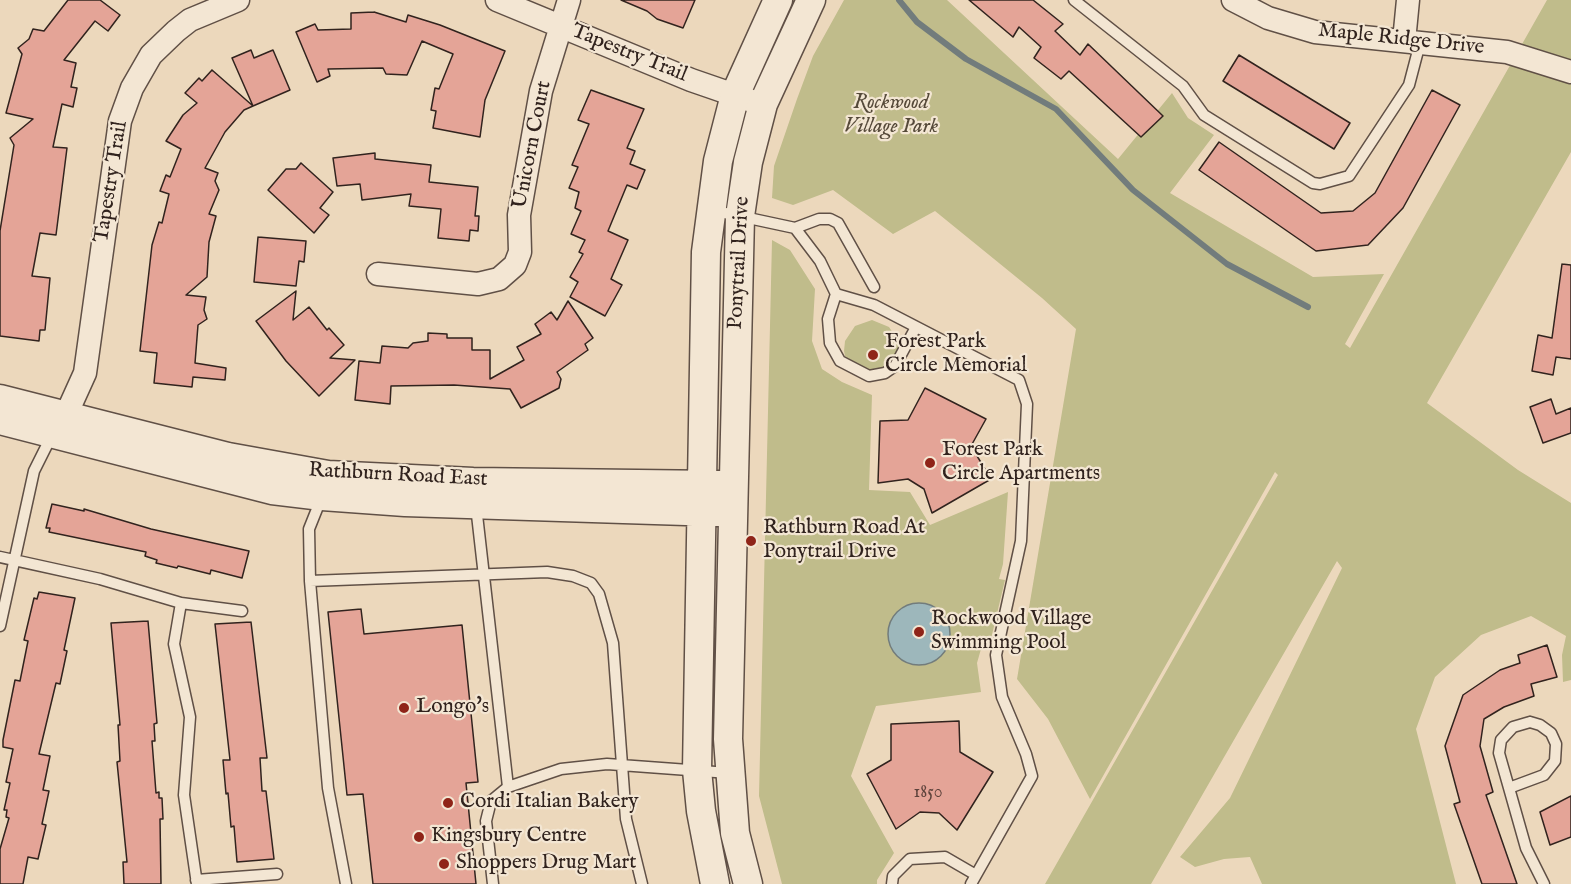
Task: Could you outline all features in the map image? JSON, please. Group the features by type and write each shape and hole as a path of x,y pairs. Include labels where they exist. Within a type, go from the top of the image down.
{"street":[{"name":"Tapestry Trail","path":"59,424 84,373 117,139 125,104 138,74 165,40 210,5 238,0"},
{"name":"Tapestry Trail","path":"497,0 735,95 763,104"},
{"name":"Unicorn Court","path":"378,274 478,284 499,279 515,265 520,252 519,215 541,92 569,0"},
{"name":"Ponytrail Drive","path":"700,498 703,312 711,210 718,161 735,95 778,0"},
{"name":"Ponytrail Drive","path":"732,512 740,216 748,162 763,104 811,0"},
{"name":"Maple Ridge Drive","path":"1233,0 1268,18 1297,27 1507,52 1571,72"},
{"path":"1408,0 1412,42"},
{"name":"Rathburn Road East","path":"0,399 59,424 272,490 325,486 405,502 474,493 607,510 700,498 732,512"},
{"name":"Rathburn Road East","path":"0,420 59,424"},
{"path":"700,498 697,770 700,811 715,884"},
{"path":"732,512 729,773 735,833 748,884"}],"lane":[{"path":"1074,0 1183,86 1204,115 1313,183 1320,184 1349,176 1408,85 1412,42"},
{"path":"711,210 795,228 819,219 830,219 838,223 874,287"},
{"path":"795,228 820,261 836,294 828,319 830,343 840,361 869,376 885,373 895,366 916,327"},
{"path":"836,294 874,305 1019,380 1027,404 1021,541 996,655 1002,698 1026,754 1032,776 974,879 945,857 910,859 893,876 892,884"},
{"path":"0,626 34,471 59,424"},
{"path":"325,486 309,529 310,581 328,788 345,884"},
{"path":"474,493 485,574 484,587 492,631 508,787"},
{"path":"0,556 111,582 181,603 242,611"},
{"path":"310,581 547,572 573,576 591,584 599,594 608,620 614,652 626,819 642,884"},
{"path":"181,603 174,644 190,717 184,795 196,882 277,874"},
{"path":"1509,788 1539,778 1553,767 1557,756 1556,744 1551,733 1540,725 1530,722 1518,724 1508,730 1501,740 1499,753 1526,848 1544,884"},
{"path":"493,884 486,821 491,801 508,787 561,769 607,764 729,773"}],"green space":[{"name":"Rockwood Village Park","path":"844,0 947,0 1118,159 1172,93 1188,118 1214,135 1170,193 1313,277 1384,274 1345,344 1350,348 1547,0 1571,0 1571,152 1427,403 1518,470 1571,503 1571,680 1563,682 1562,655 1566,636 1531,616 1481,635 1435,677 1416,729 1456,884 1262,884 1250,857 1224,859 1195,867 1180,857 1230,798 1342,568 1337,561 1151,884 1045,884 1278,475 1275,472 1090,799 1048,719 1017,679 1076,329 1042,298 935,211 893,234 833,190 793,205 772,198 774,166 797,99 813,56"},
{"path":"772,240 790,250 815,289 812,341 822,369 842,382 872,395 869,490 910,492 930,525 1008,492 1003,564 999,579 1005,580 990,643 983,642 977,663 981,692 876,706 851,776 894,853 877,880 877,884 782,884 759,796"},
{"path":"872,320 889,327 899,342 897,361 877,376 846,360 844,351 845,341 855,326"}],"water":[{"name":"Rockwood Village Swimming Pool","path":"913,603 925,603 941,612 948,622 950,634 948,646 941,656 925,665 913,665 902,660 893,651 888,640 888,628 893,617 902,608"}],"building":[{"path":"68,0 100,0 120,15 108,31 95,21 64,60 76,63 71,87 77,88 73,107 62,104 53,147 67,148 56,235 40,233 32,276 50,278 45,330 40,330 39,341 0,336 0,231 14,145 10,138 33,119 6,113 22,54 18,48 29,39 33,29 44,31"},
{"path":"621,0 695,0 683,28 657,19 647,11"},
{"path":"969,0 1033,0 1063,24 1055,31 1080,55 1088,44 1163,116 1141,137 1069,71 1061,79 1034,58 1041,47 1019,27 1013,37"},
{"path":"374,12 406,22 408,15 505,51 485,100 480,137 433,128 436,111 431,110 435,88 439,89 453,54 422,41 407,75 386,74 383,68 328,69 330,76 317,82 296,32 315,24 318,30 351,29 351,13"},
{"path":"251,50 254,58 273,50 290,90 253,106 232,58"},
{"path":"1239,55 1350,123 1334,149 1223,81"},
{"path":"212,70 253,106 244,110 225,132 205,168 218,173 215,181 219,190 209,214 216,216 209,242 207,277 186,295 206,297 204,310 207,319 198,325 195,363 226,368 225,380 193,377 192,387 154,383 157,353 140,351 152,245 159,222 162,223 169,194 160,191 166,175 170,177 181,149 166,141 183,115 197,103 185,93 199,78 202,81"},
{"path":"591,90 644,109 627,148 635,151 630,164 645,170 637,189 627,185 608,231 628,240 611,279 622,285 605,316 570,297 578,282 570,277 583,254 579,252 585,240 571,234 581,211 575,208 579,192 569,188 578,167 572,165 589,124 578,120"},
{"path":"1432,90 1460,105 1403,208 1368,245 1316,251 1199,170 1219,142 1321,213 1353,211 1375,193"},
{"path":"375,153 375,159 431,165 429,182 478,187 475,216 479,216 478,231 470,230 469,241 438,238 441,209 409,206 411,194 362,200 360,184 337,186 333,158"},
{"path":"301,163 333,192 320,208 329,215 314,233 268,190 286,169 296,169"},
{"path":"258,237 306,241 304,262 299,261 296,286 254,282"},
{"path":"1562,264 1571,265 1571,359 1556,357 1553,375 1532,371 1538,335 1552,338"},
{"path":"296,291 293,320 309,307 327,330 329,328 344,345 330,358 355,360 319,396 286,361 256,321"},
{"path":"568,301 593,338 585,344 588,350 557,372 561,379 559,388 521,408 510,389 454,385 391,386 390,404 355,400 359,361 380,363 382,346 408,348 413,343 428,341 428,333 447,334 447,338 472,338 472,350 490,350 490,379 524,360 517,347 541,334 535,324 551,312 557,320"},
{"name":"Forest Park Circle Apartments","path":"925,388 986,419 971,446 991,479 932,513 924,489 908,479 878,483 880,421 908,420"},
{"path":"1551,399 1556,414 1571,408 1571,433 1543,443 1530,407"},
{"path":"52,504 84,511 84,509 151,529 249,551 242,578 211,570 210,574 156,563 157,560 145,556 146,552 49,532 50,528 46,528"},
{"path":"39,592 75,598 64,650 67,651 60,684 56,683 39,754 50,756 43,790 49,791 42,824 46,825 38,859 28,857 23,884 0,884 0,849 9,818 6,817 7,810 4,810 10,783 6,782 13,749 3,747 3,740 15,680 20,681 28,641 24,640 34,598 37,599"},
{"name":"Longo's","path":"361,609 364,634 462,625 478,782 466,783 476,884 373,884 363,794 347,795 328,612"},
{"path":"148,621 157,723 154,724 155,741 152,741 156,793 159,792 159,798 162,798 161,884 124,884 123,862 127,862 117,762 120,761 118,725 120,725 111,623"},
{"path":"251,622 267,758 260,758 262,791 266,791 274,859 237,862 234,826 231,827 228,793 226,794 223,760 230,760 215,624"},
{"path":"1547,645 1557,677 1531,684 1534,696 1504,707 1484,719 1480,746 1493,792 1486,795 1517,884 1482,884 1454,804 1460,802 1445,746 1463,695 1500,670 1520,663 1518,655"},
{"path":"959,721 960,752 993,772 957,830 939,813 920,812 896,829 867,774 891,760 891,724"},
{"path":"1571,796 1571,837 1550,845 1540,812"}],"waterway":[{"path":"899,0 917,22 966,59 1056,109 1133,190 1227,264 1308,307"}],"place":[{"name":"Forest Park Circle Memorial","path":"873,355"},
{"name":"Forest Park Circle Apartments","path":"930,463"},
{"name":"Rathburn Road At Ponytrail Drive","path":"751,541"},
{"name":"Rockwood Village Swimming Pool","path":"919,632"},
{"name":"Longo's","path":"404,708"},
{"name":"Cordi Italian Bakery","path":"448,803"},
{"name":"Kingsbury Centre","path":"419,837"},
{"name":"Shoppers Drug Mart","path":"444,864"}]}
